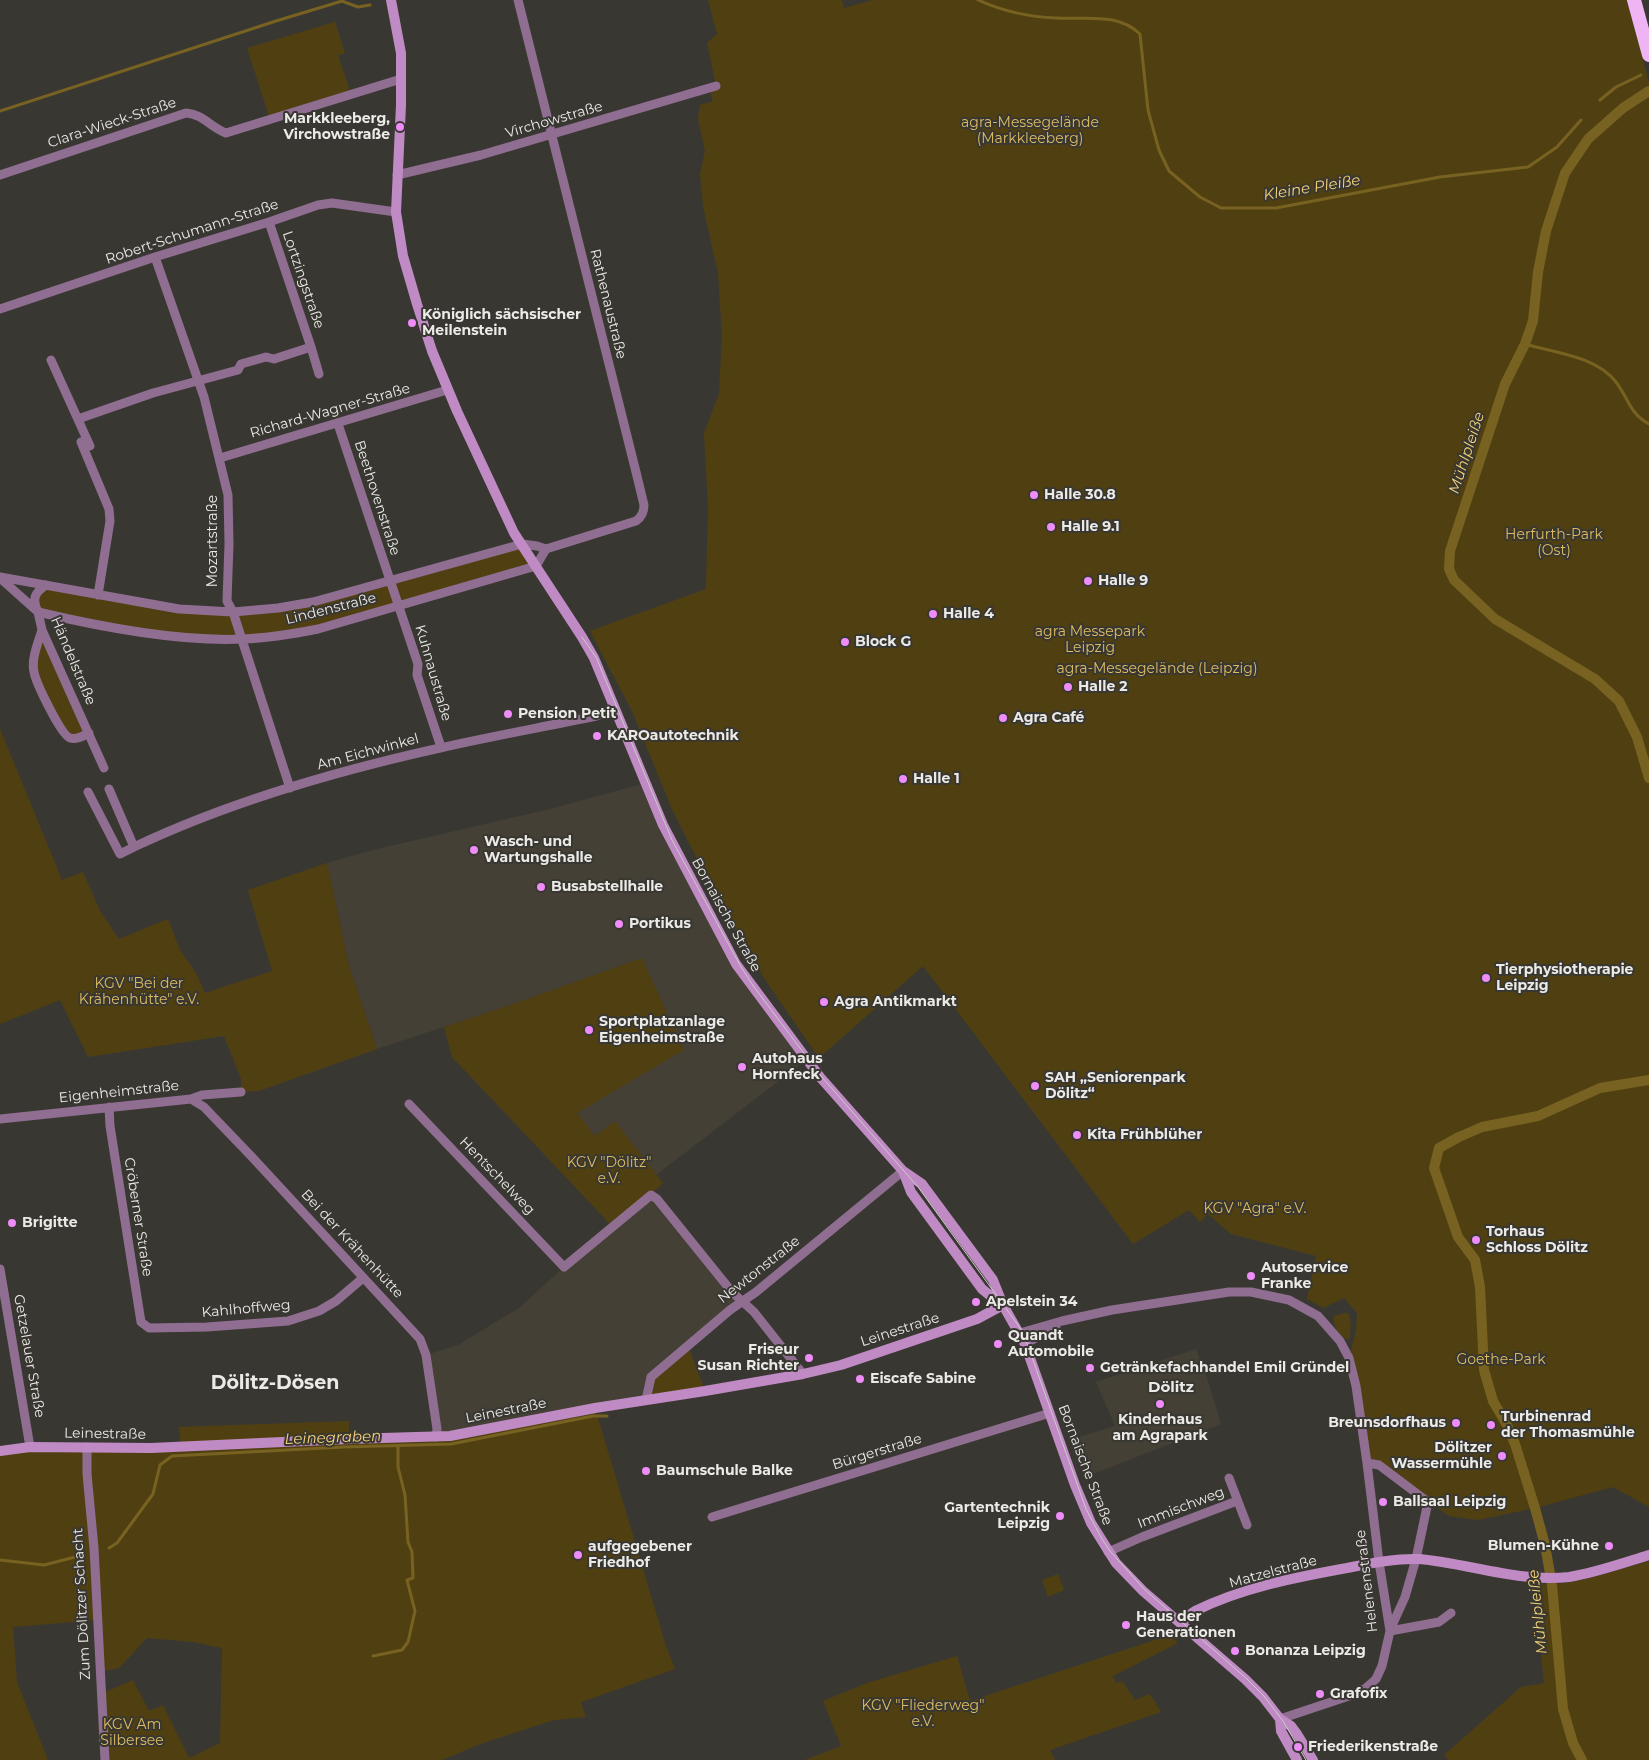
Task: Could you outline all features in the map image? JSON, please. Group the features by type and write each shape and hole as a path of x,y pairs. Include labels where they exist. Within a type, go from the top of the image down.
{"highway":[{"path":"1634,0 1649,55"}],"main road":[{"name":"Bornaische Straße","path":"391,0 400,45 396,212 403,256 432,352 447,390 514,534 594,658 670,841 741,973 820,1077 903,1171 922,1184 993,1280 1002,1305 1020,1332 1025,1344 1084,1510 1108,1552 1128,1576 1263,1697 1280,1719 1297,1734 1313,1760"},
{"name":"Leinestraße","path":"0,1451 30,1447 151,1448 450,1436 595,1408 803,1374 841,1365 977,1319 1002,1305"},
{"name":"Matzelstraße","path":"1181,1623 1194,1612 1269,1585 1379,1562 1416,1559 1443,1562 1505,1574 1568,1577 1649,1555"},
{"name":"Bornaische Straße","path":"1280,1719 1281,1732 1297,1760"}],"street":[{"name":"Rathenaustraße","path":"518,0 644,510 636,521 546,549 522,544"},
{"name":"Clara-Wieck-Straße","path":"0,175 186,113 197,114 217,130 226,133 400,79"},
{"name":"Virchowstraße","path":"397,175 481,155 716,86"},
{"name":"Robert-Schumann-Straße","path":"0,309 325,203 396,212"},
{"name":"Lortzingstraße","path":"269,222 319,374"},
{"name":"Mozartstraße","path":"155,257 198,382 220,458 228,495 229,544 226,601 233,612 290,788"},
{"name":"Lortzingstraße","path":"198,382 238,370 241,364 266,357 274,358 311,347"},
{"path":"51,360 90,446"},
{"path":"78,419 134,399 198,382"},
{"name":"Richard-Wagner-Straße","path":"220,458 447,390"},
{"name":"Beethovenstraße","path":"338,424 398,606"},
{"path":"81,442 109,509 110,521 98,595"},
{"name":"Lindenstraße","path":"0,577 179,609 233,612 278,608 313,602 522,544"},
{"path":"536,566 546,549"},
{"name":"Lindenstraße","path":"38,612 90,623 191,638 242,639 285,635 318,629 536,566"},
{"name":"Händelstraße","path":"0,577 38,612 42,630 104,768"},
{"path":"38,612 34,597 38,590 46,585"},
{"name":"Kuhnaustraße","path":"398,606 418,664 417,675 441,747"},
{"path":"42,630 34,661 34,672 49,706 63,733 70,738 81,738 88,733"},
{"name":"Am Eichwinkel","path":"88,792 120,854 254,799 290,788 375,763 441,747 596,716 615,708"},
{"path":"109,789 134,847"},
{"name":"Eigenheimstraße","path":"0,1118 109,1108 191,1099 202,1095 241,1092"},
{"name":"Bei der Krähenhütte","path":"191,1099 204,1107 414,1332 424,1348 436,1419 436,1438"},
{"name":"Hentschelweg","path":"409,1104 564,1267 652,1195 658,1199 732,1292 743,1301"},
{"name":"Cröberner Straße","path":"109,1108 110,1126 134,1280 142,1322 149,1328"},
{"name":"Newtonstraße","path":"646,1400 651,1377 903,1171"},
{"name":"Getzelauer Straße","path":"0,1269 30,1447"},
{"name":"Kahlhoffweg","path":"149,1328 206,1327 288,1321 319,1311 341,1297 363,1278"},
{"name":"Helenenstraße","path":"1062,1321 1229,1292 1251,1292 1289,1300 1318,1316 1340,1340 1349,1358 1356,1386 1390,1631 1382,1666 1376,1679 1366,1688 1349,1696 1280,1719"},
{"path":"743,1301 754,1312 803,1374"},
{"path":"1020,1332 1062,1321"},
{"path":"1025,1344 1062,1321"},
{"name":"Bürgerstraße","path":"712,1517 1050,1413"},
{"name":"Zum Dölitzer Schacht","path":"87,1447 87,1474 94,1548 105,1760"},
{"path":"1367,1464 1379,1466 1428,1502 1416,1559 1405,1597 1390,1631"},
{"name":"Immischweg","path":"1229,1478 1247,1525"},
{"name":"Immischweg","path":"1108,1552 1237,1501"},
{"path":"1390,1631 1439,1622 1451,1613"}],"shaded area":[{"path":"645,783 736,964 806,1060 656,1175 615,1122 595,1136 576,1112 683,1050 642,958 516,1003 377,1049 349,966 327,863 369,851 554,808"},
{"path":"651,1195 743,1301 651,1377 646,1400 436,1437 426,1355 458,1345 519,1308 564,1267"},
{"name":"Kinderhaus am Agrapark","path":"1196,1349 1221,1424 1088,1476 1076,1438 1115,1426 1096,1382"}],"green space":[{"name":"agra-Messegelände (Leipzig)","path":"708,0 842,0 844,8 873,0 1627,0 1649,82 1649,1507 1613,1487 1535,1508 1478,1520 1449,1516 1394,1478 1367,1463 1349,1358 1356,1330 1357,1313 1344,1298 1323,1308 1307,1299 1316,1256 1231,1234 1208,1214 1200,1222 1189,1210 1133,1244 923,966 819,1058 747,951 671,807 632,711 590,631 706,589 708,506 704,433 719,394 722,336 718,273 703,206 700,174 705,151 698,119 700,105 713,101 709,88 716,85 707,43 717,34"},
{"path":"335,22 345,53 338,55 351,94 270,119 247,48"},
{"path":"522,544 536,566 285,635 191,638 38,612 38,590 46,585 179,609 278,608"},
{"path":"42,630 89,733 74,739 52,714 34,661"},
{"name":"KGV \"Bei der Krähenhütte\" e.V.","path":"0,729 62,880 83,872 100,911 119,939 168,919 180,950 196,973 205,993 272,971 248,890 327,863 349,966 377,1049 259,1091 241,1092 241,1079 224,1036 88,1057 60,1000 0,1024"},
{"name":"KGV \"Dölitz\" e.V.","path":"642,958 684,1050 577,1113 595,1136 615,1121 663,1183 612,1226 452,1057 444,1027"},
{"path":"1348,1313 1350,1319 1351,1330 1349,1340 1340,1334 1334,1324 1334,1316"},
{"path":"688,1346 705,1391 646,1400 651,1377"},
{"name":"KGV Am Silbersee","path":"595,1408 666,1646 675,1669 581,1702 586,1717 554,1720 480,1744 442,1760 105,1760 101,1694 133,1680 149,1711 163,1705 189,1758 220,1743 222,1648 193,1642 147,1638 119,1668 100,1672 97,1620 13,1627 17,1682 48,1760 0,1760 0,1451 181,1447 179,1427 349,1421 349,1438 436,1437"},
{"path":"1649,1561 1649,1760 1449,1760 1444,1755 1521,1687 1544,1683 1534,1584 1578,1581"},
{"path":"1058,1574 1064,1590 1048,1597 1042,1580"},
{"name":"KGV \"Fliederweg\" e.V.","path":"1170,1635 1178,1643 1113,1676 1116,1683 1122,1681 1135,1700 1150,1694 1161,1712 1050,1750 1055,1760 805,1760 841,1746 823,1701 867,1683 957,1656 970,1701"}],"waterway":[{"name":"Kleine Pleiße","path":"978,0 1016,13 1056,18 1101,18 1121,22 1140,34 1148,110 1159,150 1169,171 1200,197 1221,208 1276,208 1440,177 1528,167 1557,147 1581,120"},
{"path":"0,111 342,1 358,7 370,5"},
{"name":"Kleine Pleiße","path":"1600,100 1616,87 1641,75"},
{"name":"Mühlpleiße","path":"1649,91 1623,108 1588,139 1565,173 1546,231 1538,272 1533,321 1525,344 1505,384 1450,551 1449,569 1454,580 1495,619 1595,679 1619,701 1637,737 1649,778"},
{"path":"1525,344 1574,357 1598,366 1616,382 1637,415 1649,424"},
{"name":"Mühlpleiße","path":"1582,1760 1573,1743 1563,1709 1552,1585 1545,1545 1515,1444 1507,1425 1493,1401 1484,1370 1480,1287 1475,1260 1458,1237 1434,1168 1439,1148 1482,1127 1538,1116 1600,1088 1649,1080"},
{"name":"Leinegraben","path":"109,1548 117,1543 153,1494 160,1465 172,1456 344,1447 451,1444 593,1416 607,1416"},
{"path":"373,1656 402,1650 408,1642 415,1611 407,1580 413,1578 412,1552 408,1542 405,1495 398,1467 398,1446"},
{"name":"Leinegraben","path":"0,1560 44,1565 79,1556"}],"tram line":[{"path":"582,637 596,657 672,840 741,967 821,1076 918,1187 1023,1332 1086,1509 1102,1539 1110,1551 1144,1589 1264,1696 1283,1721 1306,1760"}],"place":[{"name":"Markkleeberg, Virchowstraße","path":"400,127"},
{"name":"Königlich sächsischer Meilenstein","path":"412,323"},
{"name":"Halle 30.8","path":"1034,495"},
{"name":"Halle 9.1","path":"1051,527"},
{"name":"Halle 9","path":"1088,581"},
{"name":"Halle 4","path":"933,614"},
{"name":"Block G","path":"845,642"},
{"name":"Halle 2","path":"1068,687"},
{"name":"Pension Petit","path":"508,714"},
{"name":"Agra Café","path":"1003,718"},
{"name":"KAROautotechnik","path":"597,736"},
{"name":"Halle 1","path":"903,779"},
{"name":"Wasch- und Wartungshalle","path":"474,850"},
{"name":"Busabstellhalle","path":"541,887"},
{"name":"Portikus","path":"619,924"},
{"name":"Tierphysiotherapie Leipzig","path":"1486,978"},
{"name":"Agra Antikmarkt","path":"824,1002"},
{"name":"Sportplatzanlage Eigenheimstraße","path":"589,1030"},
{"name":"Autohaus Hornfeck","path":"742,1067"},
{"name":"SAH „Seniorenpark Dölitz“","path":"1035,1086"},
{"name":"Kita Frühblüher","path":"1077,1135"},
{"name":"Brigitte","path":"12,1223"},
{"name":"Torhaus Schloss Dölitz","path":"1476,1240"},
{"name":"Autoservice Franke","path":"1251,1276"},
{"name":"Apelstein 34","path":"976,1302"},
{"name":"Quandt Automobile","path":"998,1344"},
{"name":"Friseur Susan Richter","path":"809,1358"},
{"name":"Getränkefachhandel Emil Gründel","path":"1090,1368"},
{"name":"Eiscafe Sabine","path":"860,1379"},
{"name":"Kinderhaus am Agrapark","path":"1160,1404"},
{"name":"Breunsdorfhaus","path":"1456,1423"},
{"name":"Turbinenrad der Thomasmühle","path":"1491,1425"},
{"name":"Dölitzer Wassermühle","path":"1502,1456"},
{"name":"Baumschule Balke","path":"646,1471"},
{"name":"Ballsaal Leipzig","path":"1383,1502"},
{"name":"Gartentechnik Leipzig","path":"1060,1516"},
{"name":"Blumen-Kühne","path":"1609,1546"},
{"name":"aufgegebener Friedhof","path":"578,1555"},
{"name":"Haus der Generationen","path":"1126,1625"},
{"name":"Bonanza Leipzig","path":"1235,1651"},
{"name":"Grafofix","path":"1320,1694"},
{"name":"Friederikenstraße","path":"1298,1747"}],"district":[{"name":"Dölitz-Dösen","path":"275,1383"},
{"name":"Dölitz","path":"1171,1388"}],"park label":[{"name":"agra-Messegelände (Markkleeberg)","path":"1030,132"},
{"name":"Herfurth-Park (Ost)","path":"1554,544"},
{"name":"agra Messepark Leipzig","path":"1090,640"},
{"name":"KGV \"Agra\" e.V.","path":"1255,1209"},
{"name":"Goethe-Park","path":"1501,1360"}]}
